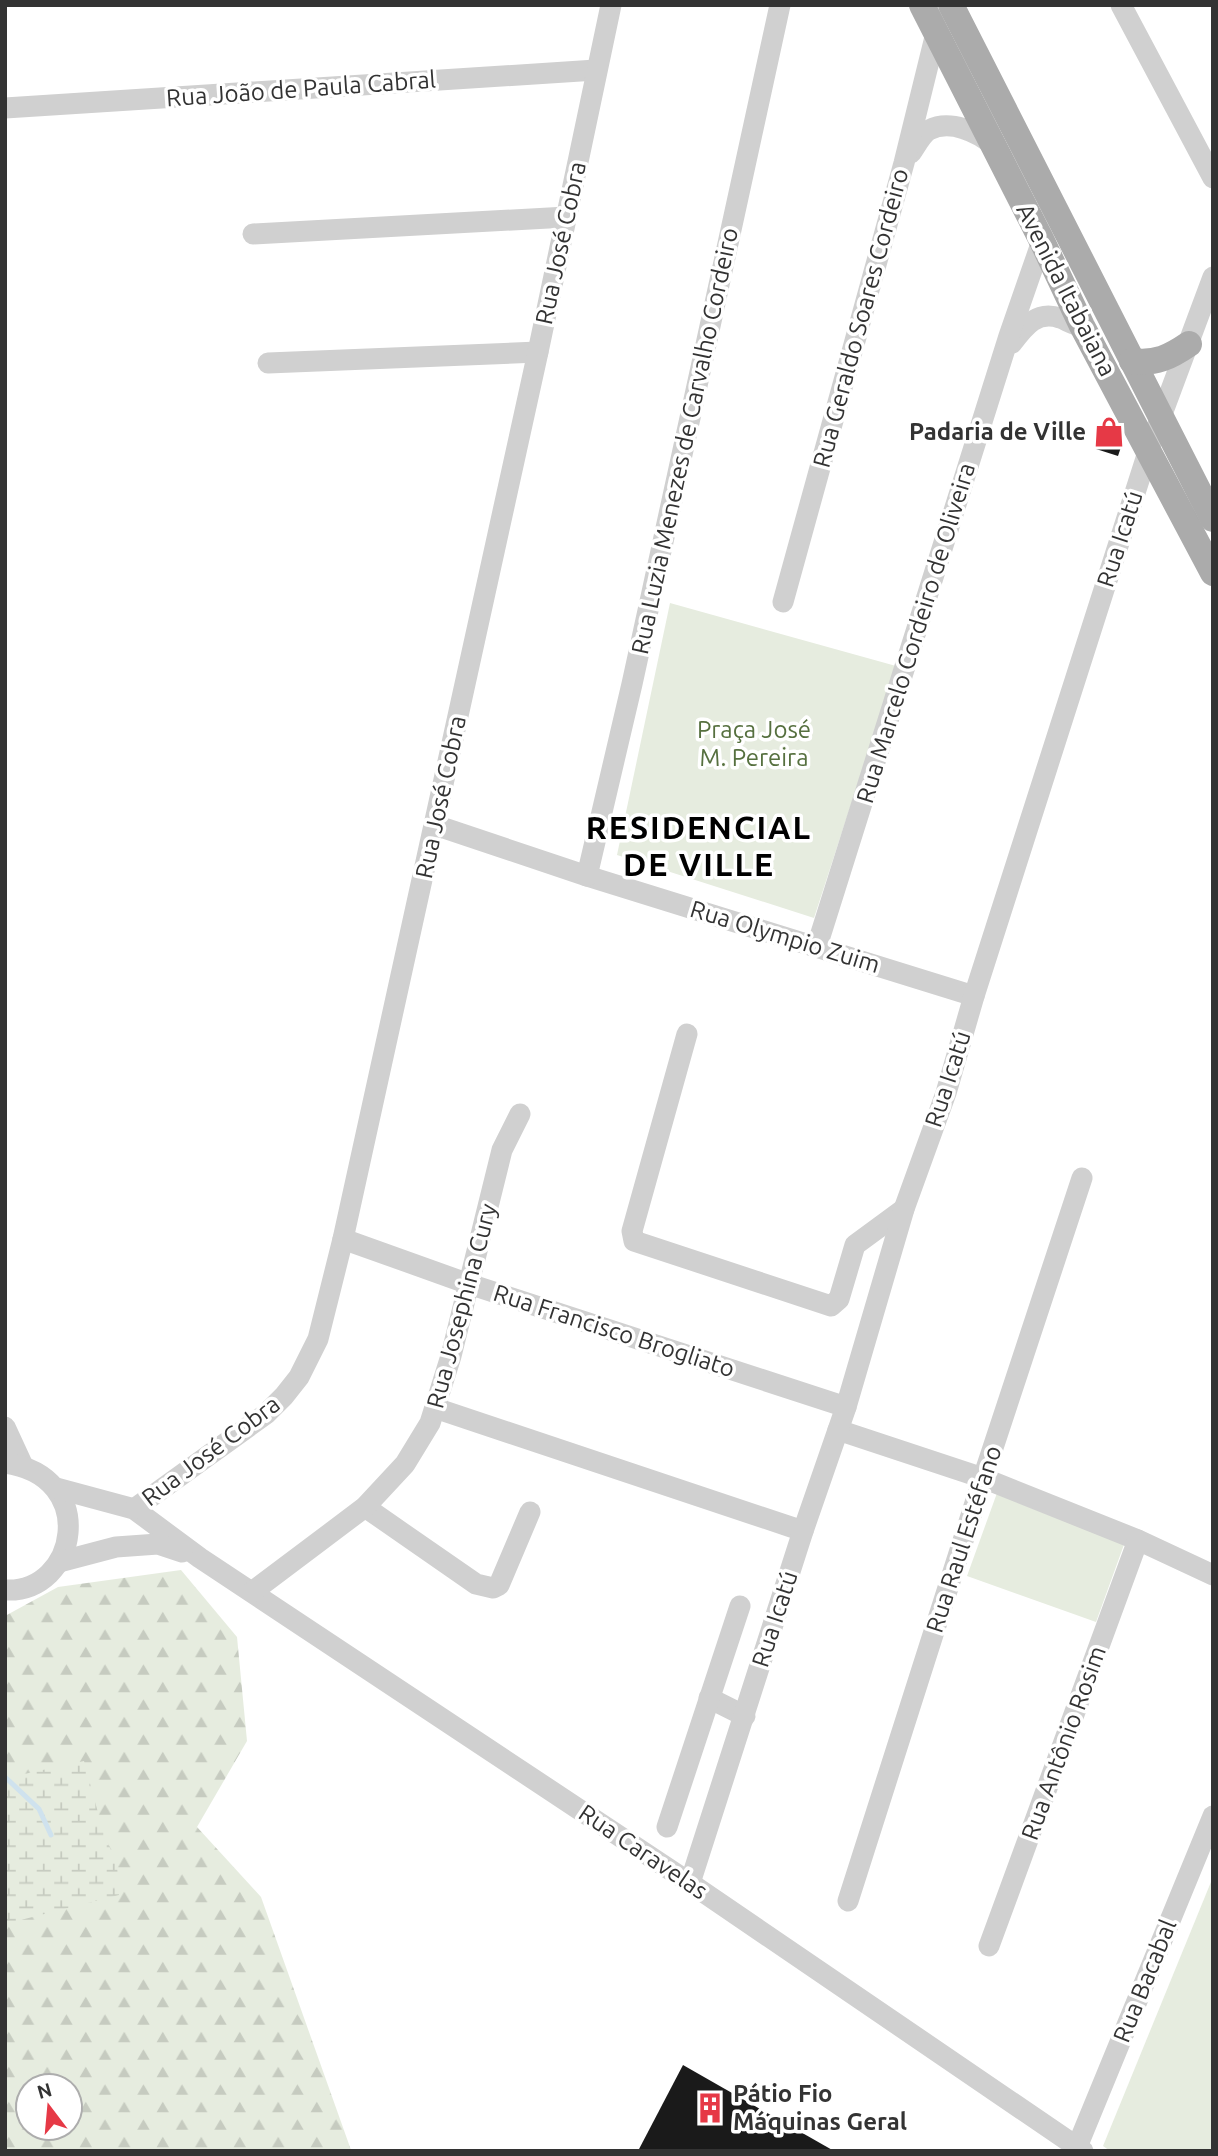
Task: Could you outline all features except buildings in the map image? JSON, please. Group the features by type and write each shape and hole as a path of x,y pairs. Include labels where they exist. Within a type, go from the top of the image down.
{"main road":[{"name":"Avenida Itabaiana","path":"922,5 1042,241 1082,326 1213,573"},
{"name":"Avenida Itabaiana","path":"951,5 1213,519"},
{"path":"1132,361 1148,363 1168,358 1189,344"}],"street":[{"name":"Rua José Cobra","path":"134,1509 266,1414 285,1396 299,1377 318,1339 344,1239 435,825 611,5"},
{"name":"Rua Luzia Menezes de Carvalho Cordeiro","path":"587,876 632,684 780,5"},
{"path":"1124,7 1206,154 1213,178"},
{"name":"Rua Geraldo Soares Cordeiro","path":"783,602 904,163 936,33"},
{"name":"Rua João de Paula Cabral","path":"5,108 596,70"},
{"path":"904,163 927,131 942,126 956,127 981,135 994,146"},
{"path":"253,234 567,217"},
{"name":"Rua Marcelo Cordeiro de Oliveira","path":"817,946 1004,352 1042,241"},
{"name":"Rua Icatú","path":"690,1883 803,1531 846,1407 904,1209 946,1093 974,996 1149,449 1213,277"},
{"path":"1004,352 1034,319 1050,316 1082,326"},
{"path":"268,363 538,352"},
{"name":"Rua Olympio Zuim","path":"435,825 587,876 974,996"},
{"path":"687,1034 632,1231 634,1241 831,1306 839,1299 855,1245 904,1209"},
{"name":"Rua Josephina Cury","path":"252,1592 365,1507 405,1464 430,1423 451,1356 502,1150 520,1114"},
{"name":"Rua Raul Estéfano","path":"848,1901 1082,1178"},
{"name":"Rua Francisco Brogliato","path":"344,1239 469,1284 846,1407"},
{"path":"435,1408 803,1531"},
{"path":"5,1427 14,1465 41,1474 55,1488 65,1505 69,1524 67,1544 59,1562 46,1576 29,1586 7,1591"},
{"path":"838,1430 983,1478 1138,1540 1213,1575"},
{"path":"55,1488 134,1509 200,1558"},
{"path":"365,1507 477,1584 493,1588 499,1585 530,1512"},
{"name":"Rua Antônio Rosim","path":"989,1946 1138,1540"},
{"path":"59,1562 116,1547 158,1544 200,1558"},
{"name":"Rua Caravelas","path":"200,1558 690,1883 1080,2149"},
{"path":"667,1827 740,1606"},
{"path":"709,1698 745,1716"},
{"name":"Rua Bacabal","path":"1080,2149 1213,1816"}],"green space":[{"name":"Praça José M. Pereira","path":"670,603 896,666 814,918 617,855"},
{"path":"997,1493 1126,1539 1096,1622 967,1576"},
{"path":"181,1570 237,1637 247,1741 197,1827 261,1897 351,2150 5,2151 5,1616 58,1587"},
{"path":"84,1761 103,1831 117,1865 119,1895 5,1924 6,1778"},
{"path":"1213,1877 1213,2151 1110,2151 1103,2146"}],"waterway":[{"path":"5,1777 39,1809 51,1835"}],"place":[{"name":"Padaria de Ville","path":"1109,432"},
{"name":"Pátio Fio Máquinas Geral","path":"710,2108"}],"district":[{"name":"RESIDENCIAL DE VILLE","path":"699,846"}]}
